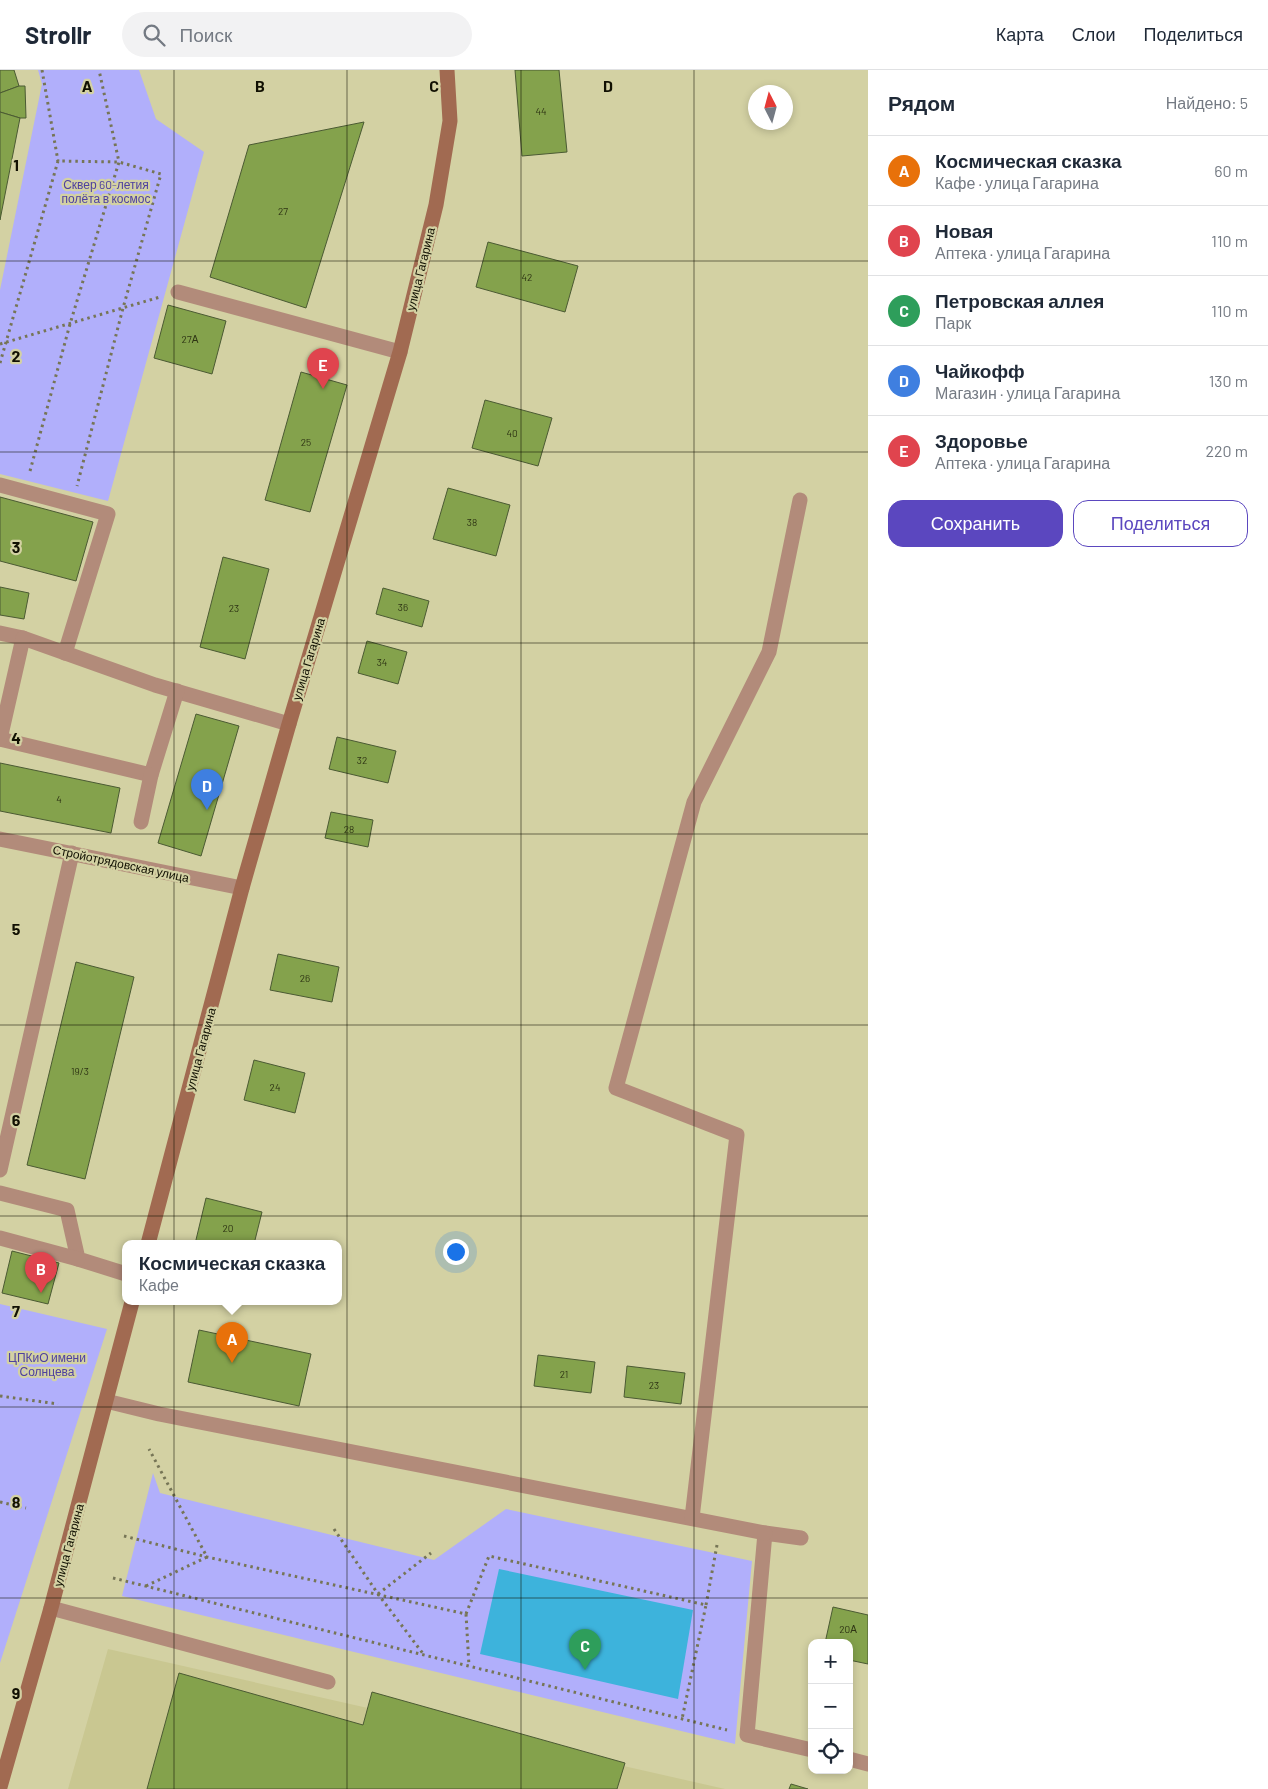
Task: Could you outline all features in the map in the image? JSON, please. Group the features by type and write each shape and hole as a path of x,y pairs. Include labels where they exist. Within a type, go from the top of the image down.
{"main road":[{"name":"улица Гагарина","path":"149,1240 242,888 400,352 439,186 450,121 447,70"},
{"name":"улица Гагарина","path":"0,1787 51,1608 131,1305"}],"street":[{"path":"178,292 400,352"},
{"path":"0,484 108,514 65,652"},
{"path":"692,1518 737,1135 616,1088 694,802 769,652 800,500"},
{"path":"0,633 23,638 177,691 289,724"},
{"path":"23,638 0,739 151,775"},
{"path":"141,822 151,775 177,691"},
{"name":"Стройотрядовская улица","path":"0,838 242,888"},
{"path":"0,1170 72,853"},
{"path":"0,1193 67,1210 78,1259"},
{"path":"0,1238 122,1273"},
{"path":"106,1402 168,1416 765,1533 801,1538"},
{"path":"765,1533 747,1735 808,1749"},
{"path":"51,1608 328,1682"},
{"path":"853,1760 868,1764"}],"path":[{"path":"0,363 2,344 58,161 42,70"},
{"path":"25,491 70,324 119,162 99,70"},
{"path":"58,161 119,162 161,174 123,308 72,504"},
{"path":"2,344 178,292"},
{"path":"0,1396 58,1404"},
{"path":"149,1449 207,1557"},
{"path":"0,1502 26,1508"},
{"path":"334,1529 378,1594 424,1655"},
{"path":"124,1536 207,1557 466,1614"},
{"path":"682,1719 717,1545"},
{"path":"378,1594 431,1552"},
{"path":"469,1666 466,1614 489,1556 706,1605"},
{"path":"145,1586 207,1557"},
{"path":"113,1578 747,1735"}],"shaded area":[{"path":"499,1569 693,1610 678,1699 480,1654"},
{"path":"108,1649 725,1789 68,1789"}],"green space":[{"name":"Сквер 60-летия полёта в космос","path":"38,70 139,70 156,119 204,152 108,501 0,474 0,290 42,84"},
{"name":"ЦПКиО имени Солнцева","path":"0,1304 107,1329 0,1663"},
{"path":"153,1473 160,1493 434,1560 506,1509 752,1561 735,1744 122,1596"}],"building":[{"path":"0,70 14,70 19,86 0,93"},
{"path":"515,70 559,70 567,152 522,156"},
{"path":"19,86 25,86 26,118 0,112 0,93"},
{"path":"0,112 20,118 0,220"},
{"path":"364,122 306,308 210,277 249,145"},
{"path":"488,242 578,266 565,312 476,287"},
{"path":"168,305 226,321 212,374 154,358"},
{"path":"301,372 347,385 310,512 265,500"},
{"path":"485,400 552,418 538,466 472,448"},
{"path":"448,488 510,505 496,556 433,539"},
{"path":"0,497 93,522 76,581 0,561"},
{"path":"223,557 269,569 245,659 200,647"},
{"path":"0,587 29,593 24,619 0,615"},
{"path":"383,588 429,601 422,627 376,614"},
{"path":"367,641 407,652 398,684 358,673"},
{"path":"196,714 239,726 201,856 158,843"},
{"path":"337,737 396,751 388,783 329,769"},
{"path":"0,763 120,788 111,833 0,811"},
{"path":"331,812 373,820 368,847 325,838"},
{"path":"278,954 339,967 332,1002 270,990"},
{"path":"76,962 134,977 85,1179 27,1165"},
{"path":"254,1060 305,1073 295,1113 244,1100"},
{"path":"206,1198 262,1212 255,1240 196,1240"},
{"path":"12,1251 59,1263 48,1304 2,1293"},
{"path":"199,1330 311,1354 299,1406 188,1382"},
{"path":"538,1355 595,1362 591,1393 534,1386"},
{"path":"627,1366 685,1373 681,1404 624,1397"},
{"path":"833,1607 868,1615 868,1664 853,1661 853,1639 826,1639"},
{"path":"179,1673 363,1725 372,1692 625,1763 617,1789 147,1789"},
{"path":"791,1784 808,1789 789,1789"}],"place":[{"name":"Здоровье","path":"323,389"},
{"name":"Чайкофф","path":"207,810"},
{"name":"Новая","path":"41,1293"},
{"name":"Космическая сказка","path":"232,1363"},
{"name":"Петровская аллея","path":"585,1670"}]}
